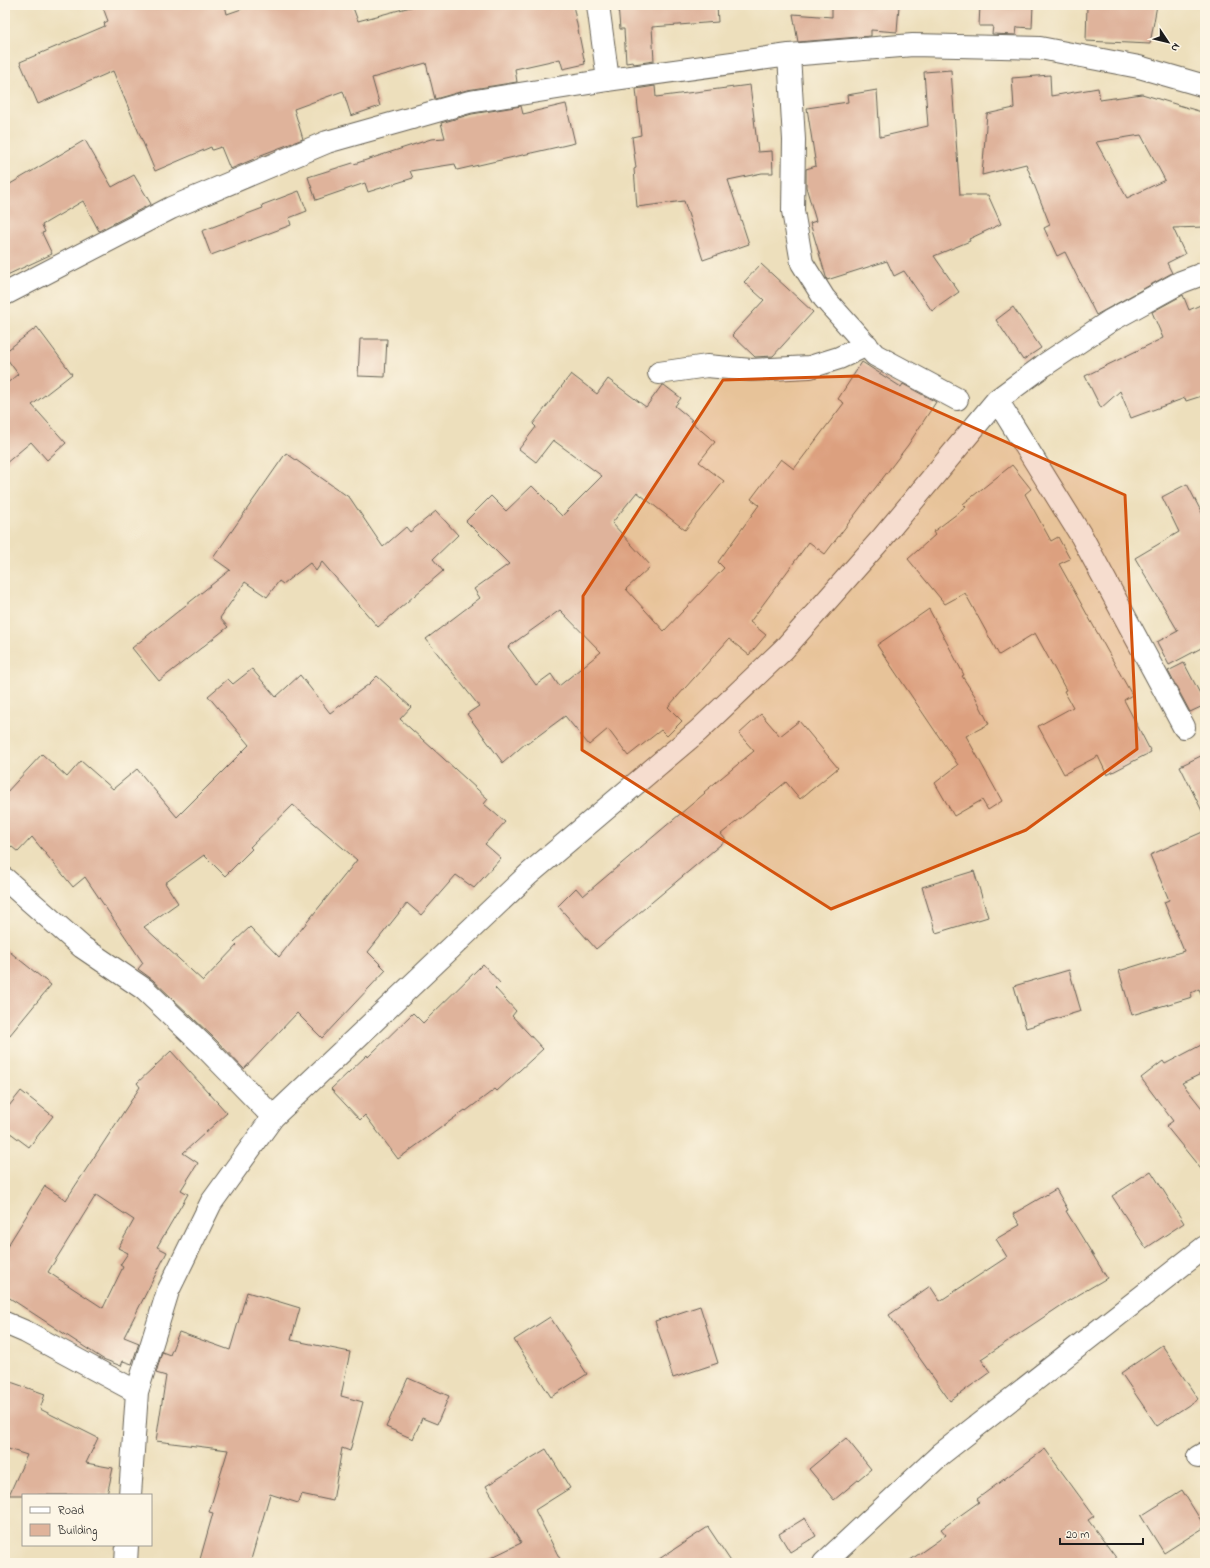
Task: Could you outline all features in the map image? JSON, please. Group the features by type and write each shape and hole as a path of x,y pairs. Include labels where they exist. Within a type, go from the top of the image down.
{"street":[{"path":"598,5 608,80"},
{"path":"5,294 171,208 327,142 469,102 608,80 789,55 913,45 1040,48 1139,67 1205,86"},
{"path":"789,55 794,140 793,211 802,263 824,298 876,355 957,399"},
{"path":"130,1494 137,1392 168,1291 211,1203 273,1117 529,874 698,731 784,649 883,537 997,400 1043,366 1110,321 1181,282 1205,273"},
{"path":"659,373 707,366 751,370 810,367 839,358 867,345"},
{"path":"997,400 1082,537 1184,727"},
{"path":"5,878 82,947 144,989 204,1046 273,1117"},
{"path":"824,1563 941,1454 1205,1247"},
{"path":"5,1323 26,1332 137,1392"},
{"path":"126,1563 127,1546"}],"highlighted area":[{"path":"858,376 1125,495 1137,749 1026,830 831,909 582,750 583,596 723,380"}],"building":[{"path":"102,5 225,5 227,14 253,5 352,5 358,21 418,5 573,5 585,64 563,69 560,59 515,69 517,82 467,90 435,99 426,63 372,78 380,106 351,116 343,91 294,109 303,139 253,158 254,159 233,168 230,169 221,147 212,150 211,147 155,171 113,71 38,104 20,62 105,26 104,23 108,21"},
{"path":"618,5 717,5 718,22 652,27 654,61 634,64 633,62 626,63 624,29 620,29"},
{"path":"832,5 899,5 897,32 871,30 871,36 798,42 793,14 832,17"},
{"path":"980,5 1033,5 1032,28 1017,27 1016,35 992,34 993,26 979,26"},
{"path":"1087,5 1157,5 1150,44 1086,41"},
{"path":"951,70 960,195 988,195 1001,224 969,239 970,241 934,256 959,292 932,311 904,271 894,276 887,261 827,280 810,223 816,221 806,187 806,169 816,166 807,108 848,102 847,95 877,90 880,137 928,126 924,72"},
{"path":"1050,75 1051,96 1098,88 1100,100 1142,94 1205,113 1205,227 1173,228 1185,254 1167,263 1172,273 1096,315 1065,252 1057,256 1044,228 1050,225 1026,164 982,175 987,114 1014,108 1012,78","holes":["1141,135 1165,180 1127,198 1096,142"]},
{"path":"750,85 758,152 772,151 773,173 762,173 728,180 749,244 703,260 684,201 637,207 634,169 636,168 632,137 641,135 636,89 655,86 656,97"},
{"path":"566,104 575,143 457,170 455,164 410,171 413,178 368,192 365,183 316,200 308,177 431,139 445,138 441,123 472,114 521,106 523,114"},
{"path":"85,140 112,187 134,175 151,204 99,231 83,201 42,225 45,232 42,233 52,254 5,276 5,187"},
{"path":"299,191 307,211 289,218 291,225 211,255 202,231 263,208 262,205"},
{"path":"761,264 813,312 773,356 755,357 732,335 764,300 744,282"},
{"path":"1183,295 1189,310 1205,303 1205,395 1186,401 1185,398 1131,418 1120,391 1101,408 1085,376 1163,338 1152,312"},
{"path":"1013,307 1041,348 1023,360 996,320"},
{"path":"37,327 72,374 32,405 66,443 47,460 31,442 5,464 5,385 18,374 5,356 5,352"},
{"path":"360,339 387,339 385,377 358,376"},
{"path":"862,362 901,387 903,384 936,402 908,445 825,554 809,542 750,622 766,635 749,655 729,639 668,707 682,721 667,736 661,730 628,756 608,729 589,745 565,716 527,744 526,743 503,763 467,714 479,706 426,639 480,598 474,589 509,564 466,521 491,496 506,511 532,486 562,516 602,476 553,440 536,462 519,449 536,427 533,424 571,374 597,394 608,379 646,407 662,385 664,385 681,398 675,406 715,442 699,462 724,481 685,530 637,492 612,523 651,566 626,589 664,631 724,568 718,562 759,505 751,499 781,459 794,469 844,403 838,399","holes":["560,610 601,652 559,686 551,674 536,685 508,647"]},
{"path":"286,453 350,498 383,547 406,527 410,532 436,511 458,535 433,559 443,571 378,627 322,562 316,571 310,563 283,584 279,581 267,597 245,582 220,618 228,627 159,681 132,648 230,570 213,558"},
{"path":"1012,465 1031,489 1025,494 1051,541 1058,537 1070,559 1059,564 1132,695 1124,700 1151,752 1107,775 1098,756 1064,774 1038,726 1073,707 1064,691 1066,690 1035,633 999,655 965,593 945,604 908,559 935,535 933,532 966,507 963,504"},
{"path":"1187,484 1205,519 1205,646 1169,665 1157,642 1178,631 1135,558 1179,532 1162,497"},
{"path":"929,609 964,675 962,676 975,696 989,724 966,736 1002,801 988,810 982,800 954,816 935,783 958,765 877,645"},
{"path":"1184,663 1205,703 1205,705 1190,712 1168,671"},
{"path":"252,669 276,697 300,675 330,713 369,684 377,676 411,707 400,719 488,799 484,804 505,822 485,844 501,858 474,888 456,875 421,915 407,903 368,952 386,970 322,1038 297,1013 244,1069 213,1037 153,980 138,969 143,963 85,877 73,887 32,837 18,852 5,841 5,794 42,754 67,777 81,761 113,789 137,769 177,817 249,745 208,696 228,679 233,684","holes":["293,805 357,860 279,957 250,927 234,942 237,945 203,981 144,927 178,903 165,883 204,855 225,876 252,849 250,847"]},
{"path":"761,714 780,736 799,721 838,768 800,799 786,782 721,834 726,840 596,949 558,906 576,888 583,896 754,751 739,734"},
{"path":"1205,754 1205,817 1180,766"},
{"path":"1205,831 1205,1001 1199,989 1191,993 1192,997 1132,1015 1119,971 1184,951 1164,902 1169,900 1150,855"},
{"path":"974,871 988,917 936,933 922,887"},
{"path":"5,948 51,985 5,1041"},
{"path":"483,964 500,983 495,988 516,1011 512,1016 543,1049 497,1091 495,1089 398,1159 365,1115 360,1120 331,1089 367,1055 368,1057 413,1013 423,1023"},
{"path":"1069,970 1081,1011 1026,1028 1014,986"},
{"path":"1205,1043 1205,1072 1182,1083 1205,1112 1205,1174 1166,1126 1173,1121 1141,1078 1163,1061 1165,1064"},
{"path":"171,1051 227,1113 183,1153 198,1163 181,1190 188,1194 157,1247 167,1252 124,1337 139,1343 132,1364 123,1361 121,1366 103,1359 5,1295 5,1250 45,1186 66,1200 140,1087 137,1083","holes":["96,1195 134,1220 118,1248 128,1253 120,1265 123,1267 103,1308 48,1272"]},
{"path":"21,1091 53,1116 29,1147 5,1129 5,1111"},
{"path":"1151,1171 1184,1223 1146,1248 1112,1196"},
{"path":"1056,1189 1068,1210 1066,1211 1107,1278 1068,1301 981,1359 990,1372 950,1401 889,1315 930,1286 940,1301 1007,1257 996,1239 1020,1225 1013,1214"},
{"path":"247,1292 300,1308 291,1340 350,1352 341,1396 363,1402 350,1451 342,1448 333,1501 301,1494 298,1503 270,1494 250,1563 199,1563 213,1513 209,1512 228,1450 156,1441 166,1376 156,1373 162,1352 170,1355 179,1332 230,1350"},
{"path":"700,1306 718,1363 673,1378 655,1321"},
{"path":"550,1317 587,1374 551,1397 514,1340"},
{"path":"1162,1345 1198,1399 1157,1426 1121,1373"},
{"path":"408,1378 449,1396 437,1424 422,1418 413,1439 386,1427"},
{"path":"5,1380 45,1394 40,1409 98,1438 86,1463 113,1468 107,1494 9,1495 27,1455 5,1448"},
{"path":"846,1438 871,1469 834,1500 809,1469"},
{"path":"546,1449 570,1488 535,1510 562,1563 480,1563 521,1543 486,1486"},
{"path":"1045,1449 1094,1516 1088,1520 1120,1563 906,1563 946,1535 941,1529 979,1502 977,1499"},
{"path":"1182,1490 1205,1527 1164,1553 1141,1516"},
{"path":"805,1518 816,1536 790,1552 779,1534"},
{"path":"708,1527 732,1563 653,1563"}]}
